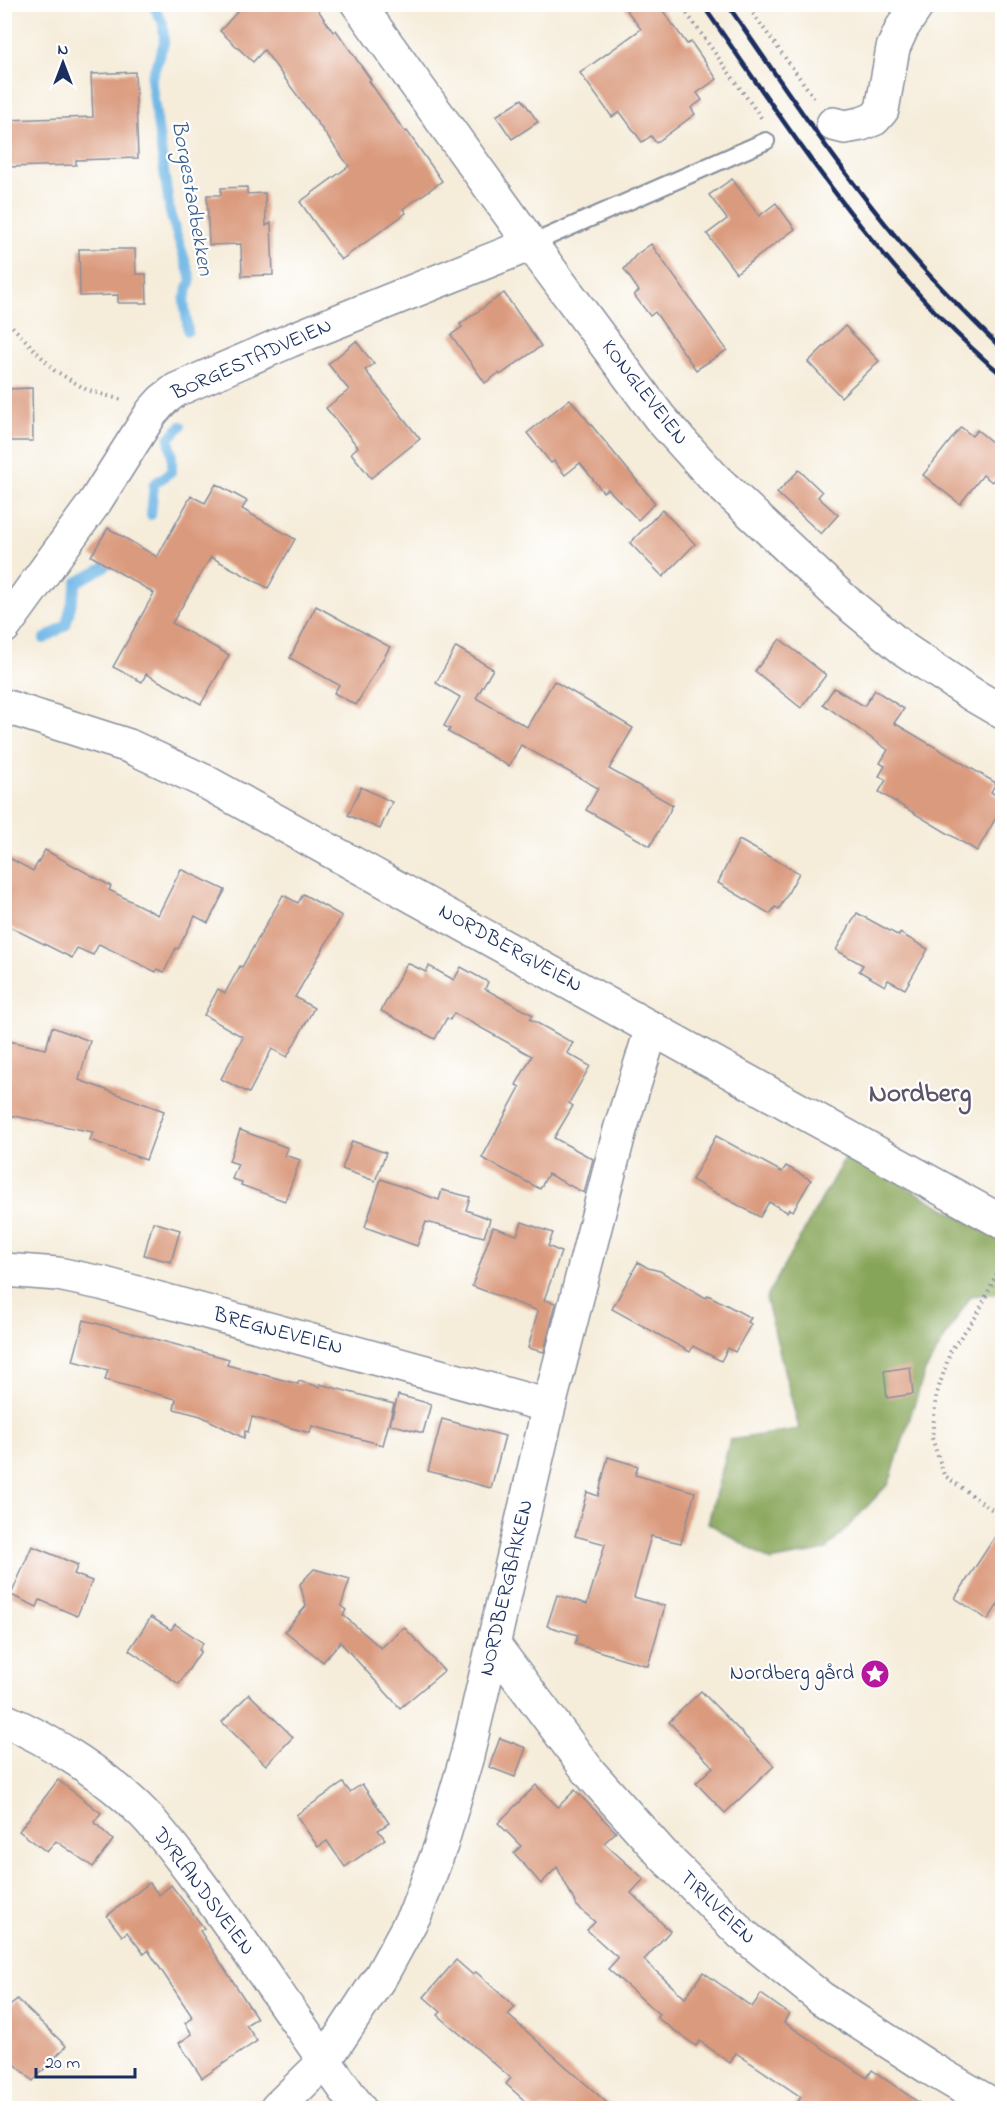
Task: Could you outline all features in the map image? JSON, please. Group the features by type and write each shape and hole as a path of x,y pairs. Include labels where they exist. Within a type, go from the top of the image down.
{"street":[{"name":"KONGLEVEIEN","path":"358,4 660,418 714,478 844,600 905,650 1002,712"},
{"path":"833,124 845,127 861,124 874,119 882,110 893,48 902,28 918,4"},
{"name":"BORGESTADVEIEN","path":"4,627 95,502 152,412 176,390 302,336 531,244"},
{"name":"NORDBERGVEIEN","path":"4,706 129,746 204,781 1002,1222"},
{"name":"NORDBERGBAKKEN","path":"278,2109 324,2062 382,1974 416,1912 444,1834 494,1645 549,1406 620,1130 651,1028"},
{"name":"BREGNEVEIEN","path":"4,1270 58,1274 100,1283 549,1406"},
{"name":"TIRILVEIEN","path":"494,1645 591,1773 664,1856 742,1934 820,1998 998,2109"},
{"name":"DYRLANDSVEIEN","path":"4,1720 28,1731 68,1755 109,1783 144,1814 205,1890 359,2109"}],"lane":[{"path":"531,244 766,141"}],"path":[{"path":"680,4 766,125 768,134 766,141"},
{"path":"746,4 833,124"},
{"path":"4,318 54,370 87,390 138,405 152,412"},
{"path":"1002,1263 977,1315 951,1350 936,1396 932,1438 944,1475 1002,1517"}],"green space":[{"path":"847,1154 1002,1240 1002,1293 970,1296 925,1371 889,1483 826,1550 771,1561 708,1523 730,1440 799,1429 766,1298"}],"building":[{"path":"244,4 314,4 333,32 336,30 371,80 369,81 442,181 403,209 406,213 341,260 300,202 349,166 264,50 253,62 220,31"},
{"path":"622,4 658,4 687,44 691,42 717,79 697,93 702,100 691,108 695,114 656,143 651,136 642,142 620,112 612,117 580,73 641,29"},
{"path":"135,72 138,158 76,160 76,165 8,167 6,120 93,117 91,74"},
{"path":"522,99 538,122 512,139 496,116"},
{"path":"732,179 759,216 776,203 795,229 736,273 707,234 727,219 709,195"},
{"path":"247,187 247,194 265,193 266,226 271,223 273,275 242,276 241,244 209,245 207,195 221,195 221,188"},
{"path":"651,244 727,350 696,370 655,312 650,316 634,295 639,291 624,269 636,255"},
{"path":"79,249 135,249 136,274 146,274 147,303 118,303 118,295 80,296"},
{"path":"504,293 541,346 485,383 451,335 462,327 460,324"},
{"path":"845,326 879,361 841,397 808,362"},
{"path":"356,341 374,364 365,370 420,439 371,478 351,453 358,447 326,408 349,390 328,364"},
{"path":"32,388 33,441 4,441 4,389"},
{"path":"570,399 655,503 638,520 608,489 603,492 580,463 565,475 554,461 551,463 527,433"},
{"path":"961,427 972,436 977,430 1002,450 1002,469 992,482 983,475 960,504 923,475"},
{"path":"799,470 822,492 818,497 838,515 821,534 777,493"},
{"path":"216,484 247,501 242,509 295,539 268,588 211,557 172,623 229,655 201,704 146,674 142,682 113,667 154,593 91,556 108,528 157,557 191,496 205,503"},
{"path":"662,510 695,544 663,577 630,543"},
{"path":"316,606 390,647 356,705 334,693 339,685 290,658"},
{"path":"780,639 826,675 801,708 755,671"},
{"path":"456,647 493,669 476,698 527,727 554,681 633,728 609,769 673,805 650,846 586,810 598,788 521,745 509,766 448,732 450,729 444,726 460,697 436,683"},
{"path":"834,688 864,706 875,690 904,709 894,723 996,783 991,792 1002,799 1002,807 977,851 879,792 886,780 879,776 885,766 880,763 888,750 823,704"},
{"path":"361,787 392,802 380,829 348,815"},
{"path":"739,840 799,873 779,909 775,907 770,914 718,883"},
{"path":"45,850 111,886 109,890 158,915 181,869 225,890 208,923 195,916 164,972 157,969 156,972 99,944 93,955 77,948 72,958 4,924 4,855 33,871"},
{"path":"303,894 342,916 295,997 314,1008 287,1057 272,1049 249,1093 221,1079 243,1037 204,1015 218,989 225,993 283,895 298,903"},
{"path":"857,913 928,949 905,989 888,980 885,986 859,971 863,965 836,950"},
{"path":"407,963 426,972 429,966 454,980 461,967 488,982 485,989 533,1015 530,1019 573,1043 567,1053 590,1066 569,1103 573,1106 554,1138 593,1159 584,1193 548,1174 540,1189 482,1158 520,1087 516,1085 532,1056 454,1013 450,1020 447,1018 435,1039 381,1011"},
{"path":"52,1027 90,1041 79,1080 164,1111 146,1160 90,1140 93,1132 4,1114 4,1040 46,1049"},
{"path":"240,1130 288,1148 285,1155 300,1160 285,1201 241,1185 242,1182 232,1179 238,1164 229,1161"},
{"path":"716,1136 782,1172 786,1166 811,1180 793,1211 789,1209 787,1212 769,1202 760,1217 692,1180"},
{"path":"352,1141 386,1153 375,1181 342,1169"},
{"path":"381,1179 439,1200 442,1190 470,1197 466,1210 490,1219 484,1237 426,1222 417,1246 365,1227"},
{"path":"153,1222 180,1230 171,1262 144,1255"},
{"path":"522,1222 553,1233 548,1246 561,1252 544,1300 556,1303 544,1352 528,1348 538,1311 472,1286 493,1227 517,1235"},
{"path":"638,1262 660,1271 706,1298 708,1295 751,1318 748,1322 751,1324 735,1352 728,1348 721,1361 693,1346 690,1352 612,1309"},
{"path":"84,1320 229,1359 227,1365 298,1384 299,1381 320,1387 320,1384 394,1404 383,1445 312,1426 310,1433 252,1417 244,1438 201,1416 174,1409 176,1399 105,1380 108,1370 73,1361"},
{"path":"910,1367 913,1394 887,1398 884,1371"},
{"path":"398,1395 431,1404 423,1433 390,1424"},
{"path":"442,1419 505,1436 491,1488 428,1471"},
{"path":"608,1457 638,1466 635,1475 695,1492 681,1543 651,1536 634,1597 665,1606 648,1666 575,1644 578,1635 547,1626 557,1595 587,1604 605,1544 575,1536 587,1492 598,1496"},
{"path":"1002,1526 1002,1598 988,1620 955,1598"},
{"path":"32,1546 78,1565 74,1574 92,1581 77,1616 40,1600 37,1607 11,1595"},
{"path":"314,1569 350,1579 341,1606 346,1610 343,1615 381,1648 404,1627 444,1671 400,1708 340,1642 323,1662 285,1631 306,1606 300,1584"},
{"path":"151,1617 171,1630 175,1624 203,1643 199,1650 201,1651 179,1684 129,1650"},
{"path":"701,1691 774,1766 725,1813 696,1783 713,1767 669,1722"},
{"path":"249,1694 293,1737 266,1765 222,1722"},
{"path":"500,1738 526,1748 515,1777 489,1767"},
{"path":"58,1780 101,1813 94,1822 113,1840 93,1867 56,1841 47,1852 19,1831"},
{"path":"343,1783 350,1792 362,1784 389,1823 378,1830 385,1839 345,1867 327,1841 318,1847 296,1815"},
{"path":"536,1785 558,1807 575,1790 616,1832 604,1843 644,1879 631,1893 670,1931 644,1960 685,1998 703,1972 752,2007 761,1994 789,2014 784,2022 867,2078 872,2070 928,2109 793,2109 801,2097 736,2053 730,2063 700,2041 696,2046 656,2017 659,2014 608,1969 618,1958 587,1930 595,1922 577,1906 557,1867 541,1884 514,1853 521,1846 498,1823"},
{"path":"149,1883 159,1895 171,1885 204,1928 200,1931 257,2018 246,2025 257,2041 202,2078 179,2043 192,2034 185,2023 193,2018 148,1950 144,1954 127,1932 122,1936 107,1916"},
{"path":"456,1960 473,1975 476,1972 515,2007 508,2015 614,2109 534,2109 506,2084 511,2078 438,2015 441,2012 424,1997"},
{"path":"17,1999 66,2046 33,2081 4,2054 4,2012"}],"waterway":[{"name":"Borgestadbekken","path":"152,4 163,23 164,43 151,79 170,213 191,279 184,301 188,331"},
{"name":"Borgestadbekken","path":"151,515 154,484 172,471 169,438 181,426"},
{"name":"Borgestadbekken","path":"44,639 66,625 77,582 105,567"}],"railway":[{"path":"702,4 840,200 877,247 916,292 1002,375"},
{"path":"727,4 812,126 878,215 938,285 1002,349"}],"place":[{"name":"Nordberg gård","path":"875,1674"}],"district":[{"name":"Nordberg","path":"920,1094"}]}
